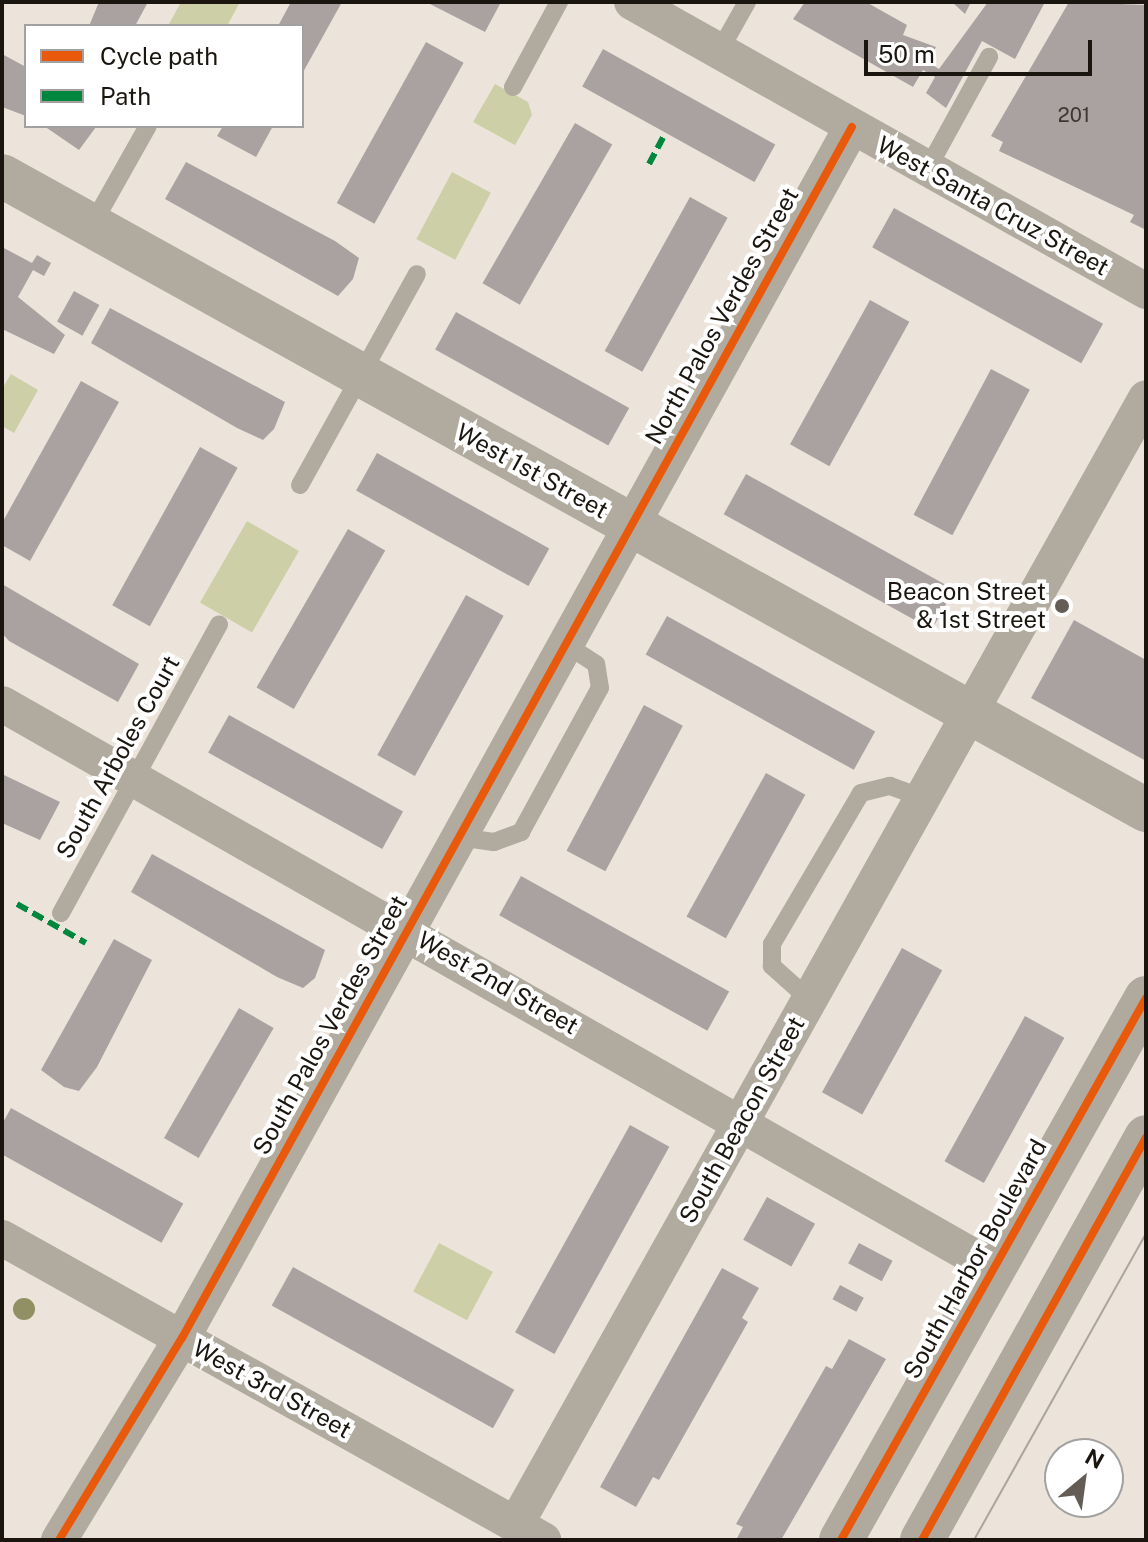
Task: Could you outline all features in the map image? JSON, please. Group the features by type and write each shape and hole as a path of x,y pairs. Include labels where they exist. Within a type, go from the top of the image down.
{"main road":[{"name":"South Harbor Boulevard","path":"841,1540 1146,998"},
{"path":"922,1540 1146,1137"}],"street":[{"name":"West Santa Cruz Street","path":"632,2 1146,291"},
{"name":"North Palos Verdes Street","path":"628,524 852,127"},
{"name":"West 1st Street","path":"2,176 968,716 1146,810"},
{"name":"South Beacon Street","path":"529,1532 809,999 1146,398"},
{"name":"South Palos Verdes Street","path":"59,1540 182,1338 628,524"},
{"name":"West 2nd Street","path":"2,704 992,1267"},
{"name":"West 3rd Street","path":"2,1238 529,1532"}],"lane":[{"path":"513,87 559,2"},
{"path":"720,50 747,2"},
{"path":"928,168 989,57"},
{"path":"91,227 147,128"},
{"path":"300,485 417,274"},
{"name":"South Arboles Court","path":"61,913 219,624"},
{"path":"458,837 494,842 521,832 600,688 596,664 564,643"},
{"path":"809,999 772,966 772,944 861,793 890,786 921,797"}],"green space":[{"path":"181,2 240,2 228,24 169,24"},
{"path":"495,84 528,102 532,115 515,145 473,122"},
{"path":"452,172 491,193 455,260 416,239"},
{"path":"11,374 38,390 14,433 2,426 2,389"},
{"path":"247,521 299,551 252,632 200,602"},
{"path":"439,1243 493,1272 467,1320 413,1292"}],"building":[{"path":"99,2 148,2 136,24 90,24"},
{"path":"291,2 342,2 304,70 304,24 279,24"},
{"path":"426,2 501,2 485,32"},
{"path":"805,2 866,2 907,25 903,35 936,47 928,62 939,69 988,2 1045,2 1015,59 982,41 946,108 926,93 935,77 923,70 913,87 793,19"},
{"path":"952,2 971,2 965,14"},
{"path":"1069,2 1146,5 1144,229 1130,222 1134,215 999,151 1003,142 991,136"},
{"path":"426,42 464,63 374,224 337,203"},
{"path":"603,49 775,145 754,182 582,87"},
{"path":"2,54 24,66 24,115 2,107"},
{"path":"575,123 612,144 520,305 482,283"},
{"path":"47,128 95,128 79,150"},
{"path":"222,128 272,128 256,157 217,136"},
{"path":"186,162 335,241 359,258 353,279 338,296 165,199"},
{"path":"690,197 728,218 642,372 605,351"},
{"path":"894,208 1103,324 1081,363 872,247"},
{"path":"2,247 32,263 37,255 51,263 44,276 33,270 18,297 65,335 54,354 2,329"},
{"path":"74,291 99,305 82,336 57,322"},
{"path":"870,300 909,322 829,466 790,444"},
{"path":"110,308 285,402 274,429 263,440 237,428 91,343"},
{"path":"456,312 629,408 608,446 435,350"},
{"path":"991,369 1030,390 952,535 914,515"},
{"path":"81,381 119,402 30,561 2,545 2,523"},
{"path":"200,447 238,468 150,626 112,605"},
{"path":"377,453 549,549 528,586 356,491"},
{"path":"746,474 954,589 932,630 724,514"},
{"path":"348,529 385,550 294,709 256,687"},
{"path":"2,584 139,664 118,702 9,641 2,633"},
{"path":"466,595 504,616 415,776 377,755"},
{"path":"667,616 875,731 854,770 646,654"},
{"path":"1074,620 1146,660 1146,761 1031,698"},
{"path":"644,705 683,726 605,871 567,851"},
{"path":"229,715 403,811 382,849 208,753"},
{"path":"766,773 805,795 726,938 686,916"},
{"path":"2,774 60,802 40,840 2,823"},
{"path":"152,854 325,950 315,978 303,988 277,977 131,892"},
{"path":"521,876 729,991 707,1031 499,915"},
{"path":"114,939 152,960 97,1067 79,1091 64,1087 41,1070"},
{"path":"902,948 942,970 862,1115 822,1092"},
{"path":"239,1008 274,1028 199,1158 164,1138"},
{"path":"1025,1016 1064,1038 984,1183 945,1161"},
{"path":"11,1108 183,1204 161,1243 2,1154 2,1124"},
{"path":"630,1125 669,1147 554,1354 515,1332"},
{"path":"767,1197 815,1224 791,1267 743,1240"},
{"path":"859,1243 893,1261 882,1281 848,1263"},
{"path":"293,1267 514,1390 493,1428 272,1305"},
{"path":"722,1268 759,1288 742,1318 748,1322 659,1480 653,1477 636,1507 600,1487"},
{"path":"840,1285 864,1298 856,1312 832,1299"},
{"path":"849,1339 886,1359 781,1540 736,1540 743,1527 736,1524 826,1366 832,1369"}],"tram line":[{"path":"974,1540 1146,1234"}],"marked path":[{"path":"649,164 663,138"},
{"path":"17,904 86,943"}],"cycle path":[{"path":"59,1540 182,1338 852,127"},
{"path":"841,1540 1146,998"},
{"path":"922,1540 1146,1137"}],"place":[{"name":"Beacon Street & 1st Street","path":"1062,606"}]}
